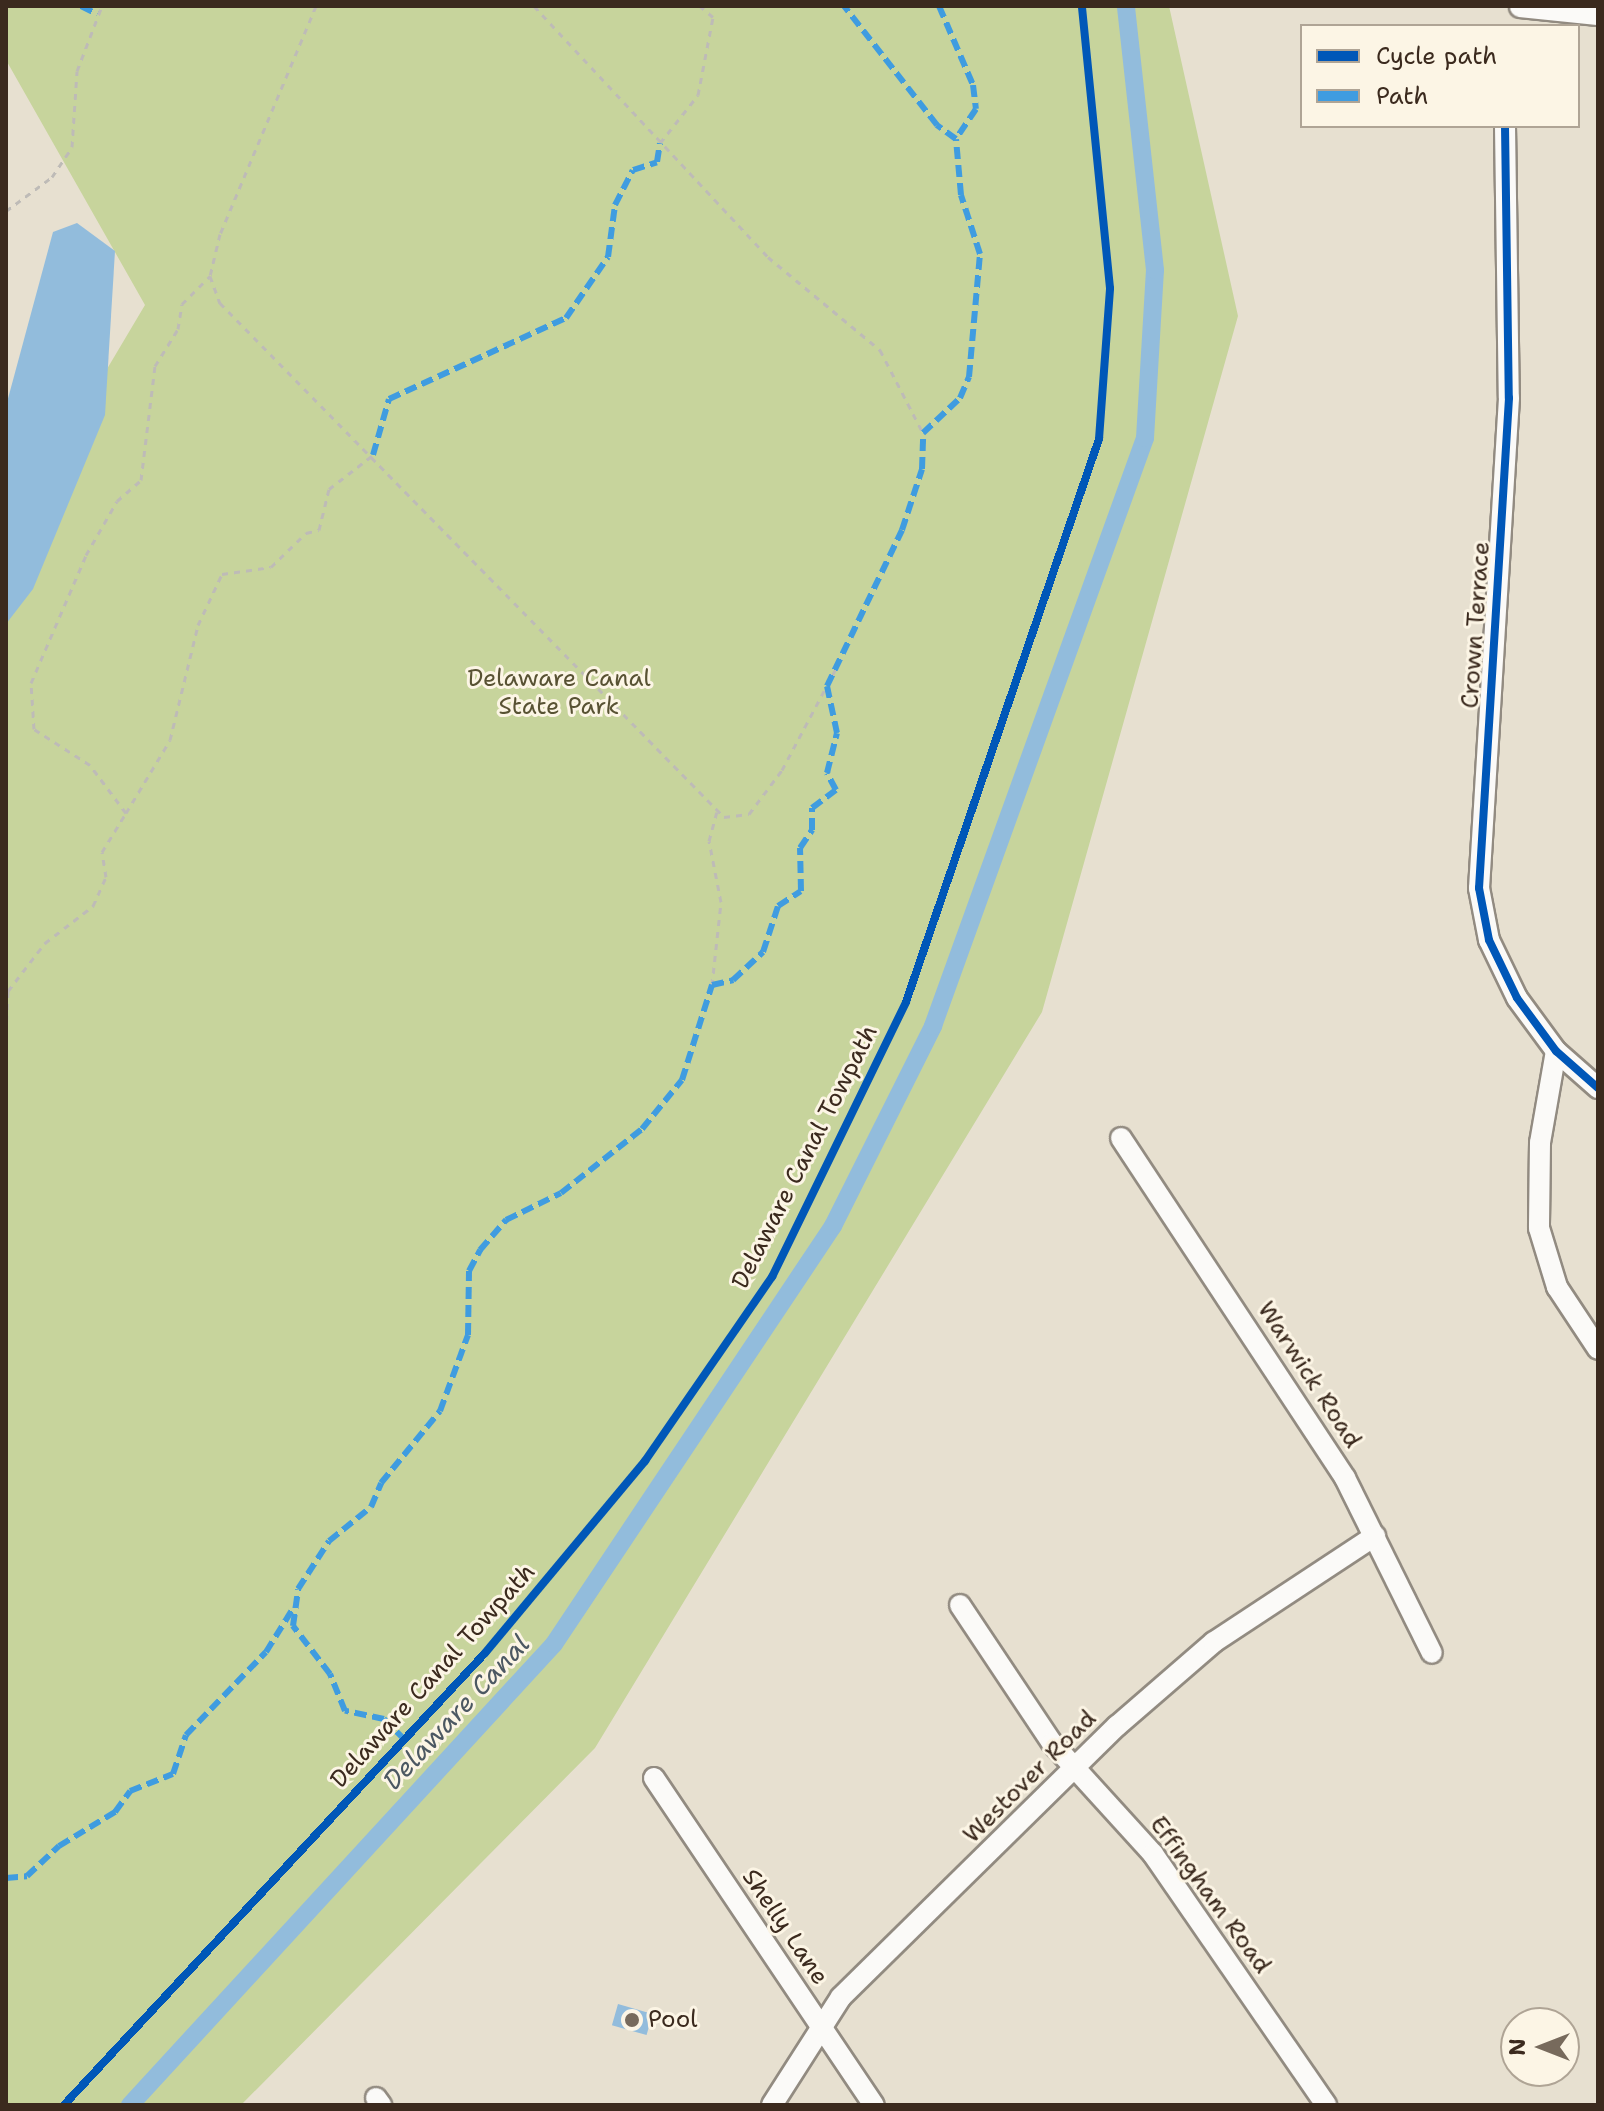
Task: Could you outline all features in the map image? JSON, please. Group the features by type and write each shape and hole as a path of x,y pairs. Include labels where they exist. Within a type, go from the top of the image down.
{"street":[{"path":"1520,6 1598,15"},
{"name":"Crown Terrace","path":"1505,128 1509,398 1479,888 1501,970 1556,1051 1598,1088"},
{"path":"1556,1051 1540,1143 1539,1228 1557,1287 1598,1349"},
{"name":"Warwick Road","path":"1121,1138 1345,1478 1432,1653"},
{"name":"Westover Road","path":"772,2105 819,2025 1075,1769 1214,1642 1375,1536"},
{"name":"Effingham Road","path":"960,1605 1075,1769 1153,1854 1326,2105"},
{"name":"Shelly Lane","path":"654,1778 874,2105"}],"path":[{"path":"6,211 52,177 72,147 77,71 102,6"},
{"path":"126,813 90,765 34,729 31,683 112,509 141,480 155,366 178,329 182,304 210,276 246,162 287,89 316,6"},
{"path":"534,6 768,257 880,350 923,433"},
{"path":"660,143 698,95 713,17 700,6"},
{"path":"210,276 220,303 318,398 327,419 373,455 427,520 717,812 749,814 802,737 847,648"},
{"path":"6,1033 8,991 45,943 93,906 106,877 102,852 170,740 198,625 222,574 271,567 306,533 319,530 329,489 373,455"},
{"path":"712,985 721,902 709,841 717,812"}],"green space":[{"name":"Delaware Canal State Park","path":"6,6 1169,6 1238,316 1042,1012 595,1748 241,2105 6,2105 6,539 145,305 6,60"}],"water":[{"path":"77,223 115,251 105,415 33,589 6,624 6,406 53,232"},
{"name":"Pool","path":"618,2004 653,2014 647,2035 612,2025"}],"waterway":[{"name":"Delaware Canal","path":"130,2105 554,1644 833,1226 933,1026 1145,438 1155,270 1126,6"}],"marked path":[{"path":"81,6 97,14"},
{"path":"405,1740 384,1719 345,1711 330,1674 293,1626 298,1589 329,1541 371,1507 381,1483 440,1411 468,1335 469,1271 480,1250 506,1220 561,1193 642,1129 682,1080 712,985 733,980 763,952 778,906 801,891 800,848 812,830 812,808 836,790 827,773 837,733 827,686 902,530 922,469 923,433 960,398 969,377 980,254 961,195 956,139 937,125 844,6"},
{"path":"939,6 973,85 976,109 956,139"},
{"path":"373,455 389,399 566,318 608,257 615,205 633,170 657,162 660,143"},
{"path":"6,1878 27,1876 59,1846 115,1812 130,1791 173,1774 186,1735 266,1652 292,1610"}],"cycle path":[{"name":"Delaware Canal Towpath","path":"64,2105 485,1653 645,1461 772,1277 906,1002 1099,439 1110,288 1082,6"},
{"path":"1505,128 1509,398 1479,888 1489,940 1517,998 1556,1051 1598,1088"}],"place":[{"name":"Pool","path":"632,2020"}]}
